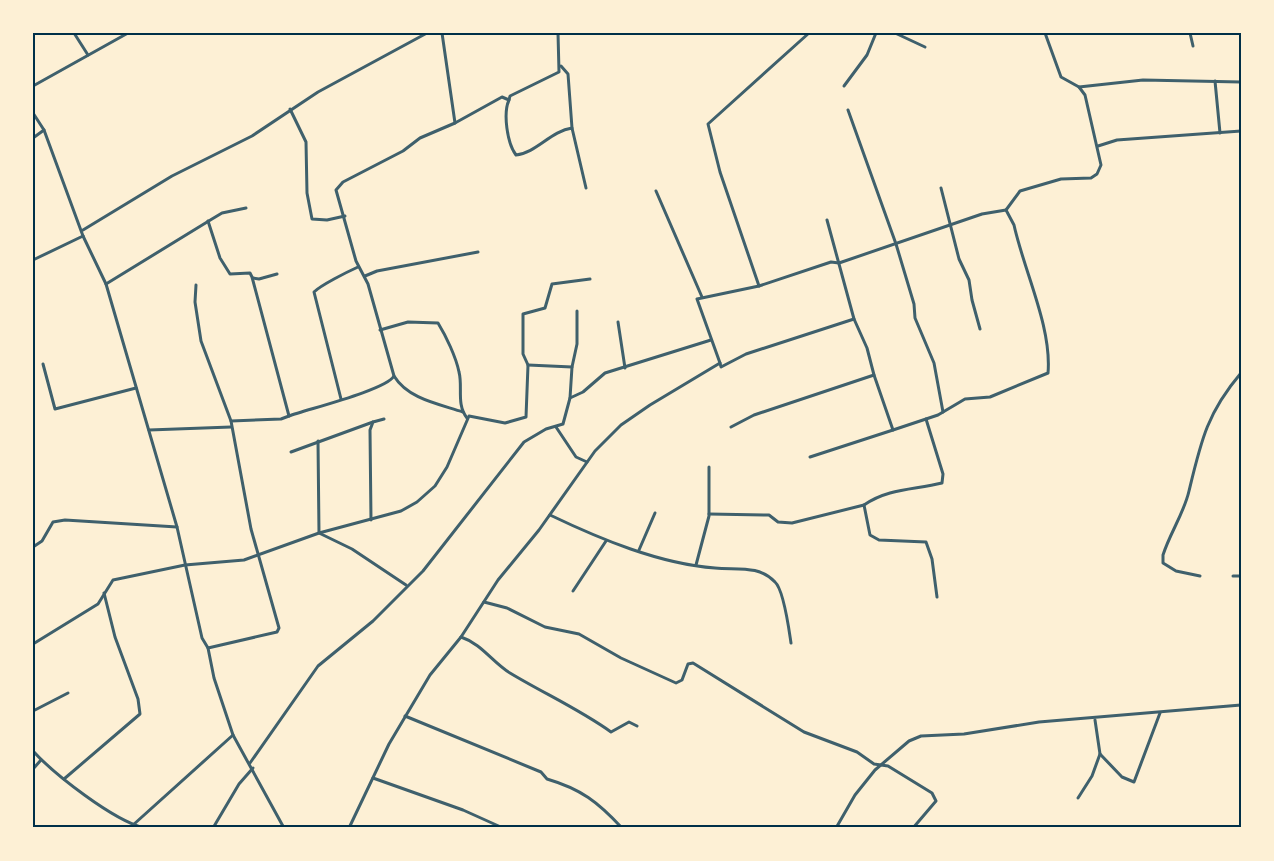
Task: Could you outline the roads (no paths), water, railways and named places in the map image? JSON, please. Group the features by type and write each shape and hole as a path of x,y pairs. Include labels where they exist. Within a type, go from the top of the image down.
{"street":[{"path":"74,33 88,55"},
{"path":"33,86 128,33"},
{"path":"83,230 172,176 252,136 290,109 427,33"},
{"path":"442,33 455,123"},
{"path":"558,33 561,66 556,75 510,96 508,134 511,148 516,155 562,130 572,128"},
{"path":"759,286 720,172 708,124 808,33"},
{"path":"844,86 867,55 876,33"},
{"path":"895,33 925,47"},
{"path":"721,367 697,302 702,297 759,286 831,262 839,262 896,244 982,214 1006,210 1020,191 1061,179 1091,178 1096,174 1101,165 1085,94 1079,87 1060,77 1045,33"},
{"path":"1190,33 1193,46"},
{"path":"561,66 568,74 572,128 586,188"},
{"path":"1079,87 1087,84 1143,80 1241,82"},
{"path":"1215,81 1220,133"},
{"path":"463,412 414,395 401,388 394,376 364,276 358,267 336,190 343,182 403,151 420,138 455,123 498,98 504,97 509,100"},
{"path":"290,109 306,142 306,193 312,219 327,220 345,216"},
{"path":"848,110 896,244 914,304 913,312 936,372 936,389 943,412"},
{"path":"33,113 44,130 83,230 83,236 106,284 177,527 202,638 208,648 216,686 233,735 284,828"},
{"path":"33,138 44,130"},
{"path":"1098,146 1117,140 1241,131"},
{"path":"941,188 959,259 969,280 972,300 981,329"},
{"path":"656,191 702,297"},
{"path":"106,284 222,213 246,208"},
{"path":"810,457 926,419 965,399 990,397 1048,373 1043,332 1014,225 1006,210"},
{"path":"827,220 854,318 867,348 893,430"},
{"path":"208,221 220,258 230,274 246,272 252,277 289,416"},
{"path":"33,260 83,236"},
{"path":"364,276 377,271 478,252"},
{"path":"341,399 314,292 321,285 330,283 358,267"},
{"path":"252,277 259,279 277,274"},
{"path":"33,644 98,604 113,580 185,565 244,560 319,533 410,507 435,486 447,467 467,418 474,415 505,423 526,417 528,365 523,354 523,314 545,308 552,284 574,283 590,279"},
{"path":"196,285 201,341 231,421 259,555 277,616 277,632 208,648"},
{"path":"250,763 318,666 374,621 439,552 513,454 540,433 562,423 570,398 572,367 577,344 577,311"},
{"path":"721,367 746,354 854,318"},
{"path":"380,330 408,322 438,323 460,375 459,391 463,412 467,418"},
{"path":"618,322 625,368"},
{"path":"570,398 583,392 605,373 711,340"},
{"path":"349,828 405,716 430,675 461,637 498,580 550,515 605,439 650,405 720,363 721,367"},
{"path":"43,364 55,409 136,388"},
{"path":"528,365 572,367"},
{"path":"1200,576 1167,567 1163,563 1164,555 1189,492 1198,453 1215,406 1241,373"},
{"path":"731,427 754,416 874,375"},
{"path":"231,421 282,419 385,385 394,376"},
{"path":"291,452 384,419"},
{"path":"709,514 769,515 778,522 792,524 864,505 880,494 942,483 943,474 926,419"},
{"path":"371,520 369,434 373,422"},
{"path":"149,430 231,427"},
{"path":"555,428 576,457 587,462"},
{"path":"318,441 319,533"},
{"path":"696,565 704,541 709,514 709,467"},
{"path":"864,505 870,535 879,540 926,542 933,560 937,597"},
{"path":"639,550 655,513"},
{"path":"550,515 606,541 696,565 762,570 778,584 791,643"},
{"path":"33,547 42,541 53,522 65,520 177,527"},
{"path":"319,533 352,549 406,585"},
{"path":"573,591 606,541"},
{"path":"1233,576 1241,576"},
{"path":"64,779 140,714 138,699 116,637 104,592"},
{"path":"484,602 507,608 545,627 579,634 621,658 676,682 682,680 688,664 693,663 804,732 856,752 881,766 888,766 919,784 936,798 913,828"},
{"path":"461,637 485,651 510,673 611,732 628,722 637,726"},
{"path":"33,711 68,693"},
{"path":"836,828 855,795 881,766 909,741 921,736 964,734 1039,723 1241,705"},
{"path":"1100,754 1122,777 1132,782 1136,781 1160,713"},
{"path":"405,716 541,771 547,779 560,782 593,798 622,828"},
{"path":"1078,798 1092,776 1100,754 1095,719"},
{"path":"133,825 233,735"},
{"path":"33,751 64,779 133,825 144,828"},
{"path":"33,769 42,760"},
{"path":"213,828 238,784 253,768"},
{"path":"373,778 463,810 503,828"}]}
